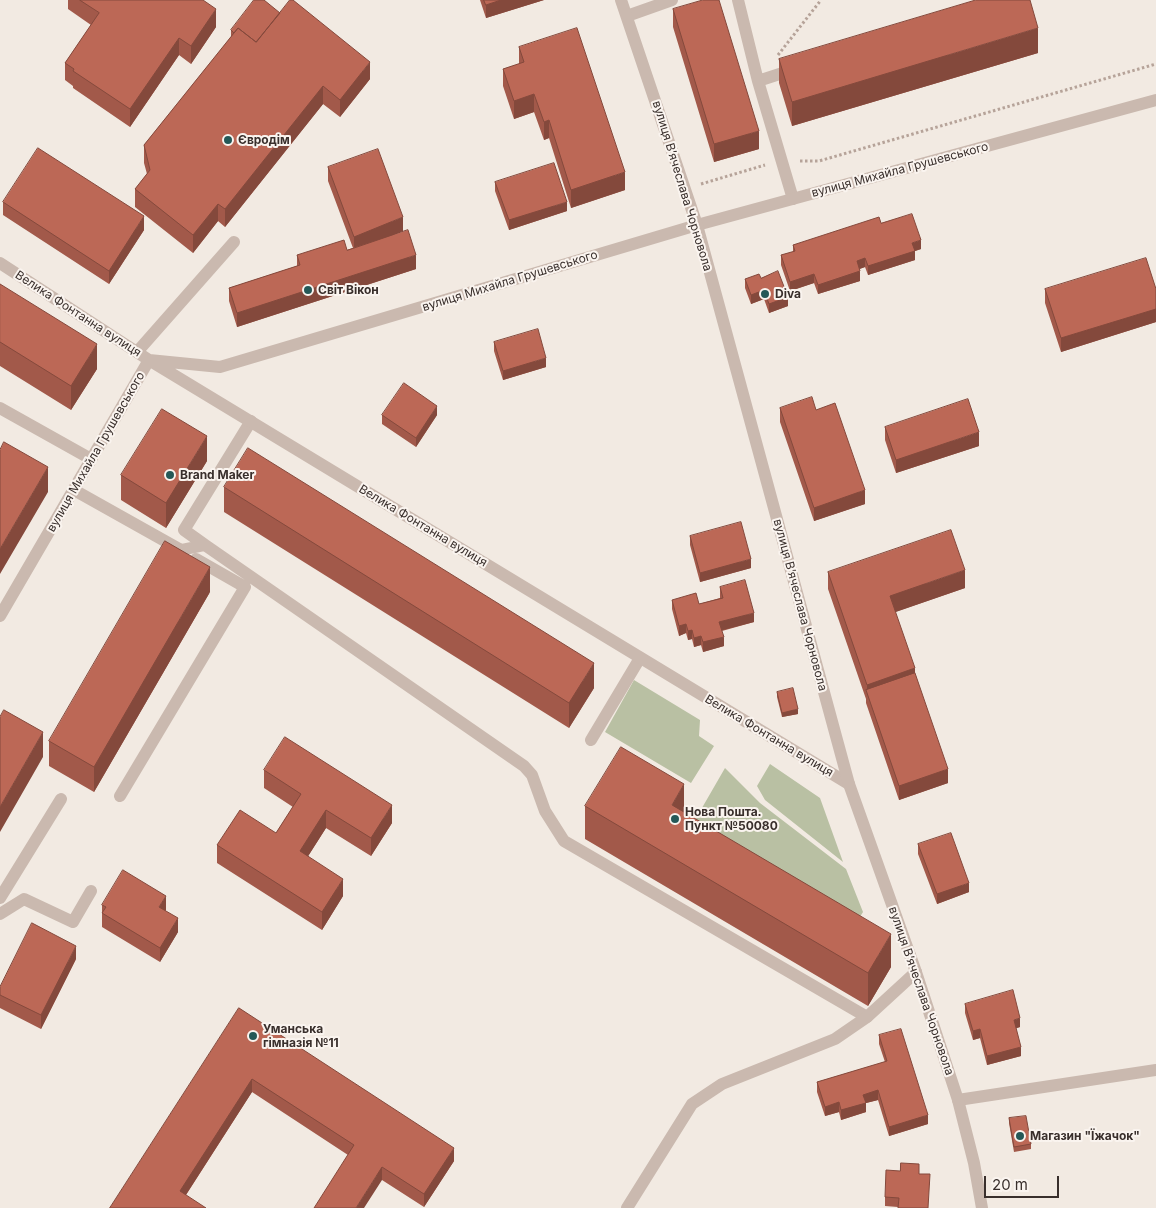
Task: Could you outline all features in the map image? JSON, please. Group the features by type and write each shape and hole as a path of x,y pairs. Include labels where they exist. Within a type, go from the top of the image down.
{"street":[{"name":"вулиця В’ячеслава Чорновола","path":"622,0 697,225 849,784 916,972 958,1100 974,1163 982,1208"},
{"path":"627,16 672,0"},
{"path":"738,0 758,81 793,199"},
{"path":"758,81 805,65"},
{"name":"вулиця Михайла Грушевського","path":"0,616 149,360 220,367 697,225 1156,100"},
{"path":"138,352 234,242"},
{"name":"Велика Фонтанна вулиця","path":"0,263 149,360 250,422 849,784"},
{"path":"0,408 91,460"},
{"path":"250,422 184,530 524,766 532,775 545,811 564,841 867,1017"},
{"path":"74,490 244,587 120,796"},
{"path":"181,550 205,546"},
{"path":"591,740 640,658"},
{"path":"0,898 61,799"},
{"path":"0,914 24,898 73,922 91,891"},
{"path":"627,1208 692,1104 722,1084 836,1039 867,1017 916,972"},
{"path":"958,1100 1156,1070"}],"path":[{"path":"758,81 821,0"},
{"path":"685,189 782,160 819,161 1156,64"}],"green space":[{"path":"634,680 700,720 699,736 714,746 691,783 605,732"},
{"path":"770,764 820,798 843,862 765,800 757,786"},
{"path":"725,768 760,803 846,869 863,912 858,920 695,820"}],"building":[{"path":"80,0 203,0 216,9 191,46 179,38 130,109 73,71 74,69 65,63 99,13"},
{"path":"254,0 264,0 280,13 256,42 238,28 234,33 231,30"},
{"name":"Євродім","path":"290,0 293,0 370,62 340,100 323,86 225,209 218,204 193,235 135,189 150,170 144,145 238,28 256,42"},
{"path":"484,0 501,0 486,5"},
{"path":"703,0 719,0 759,131 714,144 673,9"},
{"path":"976,0 1030,0 1038,28 792,102 779,59"},
{"path":"577,28 625,172 571,190 549,120 544,122 534,94 514,101 503,69 524,62 519,47"},
{"path":"38,148 144,216 109,271 3,202"},
{"path":"378,149 403,217 354,237 328,167"},
{"path":"554,163 567,202 509,220 495,182"},
{"path":"912,214 921,240 912,243 915,251 868,266 865,258 857,261 860,271 818,285 814,274 790,282 781,255 795,251 793,245 879,217 881,223"},
{"path":"408,230 416,255 237,313 229,288 300,265 297,255 344,240 347,250"},
{"path":"1146,258 1156,289 1156,309 1061,338 1045,289"},
{"path":"778,271 788,297 769,304 764,290 751,295 745,279 759,274 761,278"},
{"path":"0,284 97,344 71,386 0,342"},
{"path":"538,329 546,358 503,371 494,342"},
{"path":"404,383 437,406 416,438 382,415"},
{"path":"812,397 816,410 835,403 865,490 814,508 780,408"},
{"path":"968,399 979,432 896,460 885,427"},
{"path":"162,409 207,436 166,503 121,475"},
{"path":"4,442 48,467 0,549 0,450"},
{"path":"248,448 594,663 569,703 224,487"},
{"path":"741,522 751,559 700,573 690,536"},
{"path":"951,530 965,570 890,596 915,668 867,685 828,572"},
{"path":"165,541 210,567 94,767 49,741"},
{"path":"745,580 754,613 719,622 724,637 703,642 701,636 694,638 692,630 688,631 686,624 679,626 672,600 696,593 699,604 723,598 720,587"},
{"path":"915,673 948,769 899,786 866,690"},
{"path":"793,688 798,709 782,713 777,692"},
{"path":"4,710 43,732 0,807 0,717"},
{"path":"285,737 392,805 371,838 326,810 300,851 343,879 322,912 217,845 240,810 276,833 301,794 264,770"},
{"path":"621,747 684,784 672,805 891,934 868,973 585,806"},
{"path":"951,833 969,883 937,894 918,844"},
{"path":"123,870 166,896 159,907 178,918 160,948 102,913 106,907 102,905"},
{"path":"32,923 76,946 41,1015 0,995 0,987"},
{"path":"1013,990 1020,1018 1014,1020 1021,1047 987,1056 980,1029 973,1031 965,1004"},
{"path":"239,1008 454,1148 424,1194 382,1167 356,1208 314,1208 354,1145 252,1079 180,1191 206,1208 110,1208"},
{"path":"901,1029 928,1115 889,1127 878,1090 863,1095 866,1103 841,1110 839,1102 825,1107 817,1082 887,1061 879,1035"},
{"name":"Магазин \"Їжачок\"","path":"1026,1116 1031,1144 1014,1147 1009,1118"},
{"path":"901,1163 919,1164 919,1174 930,1174 928,1208 898,1208 899,1198 885,1197 886,1170 900,1171"}],"place":[{"name":"Євродім","path":"228,140"},
{"name":"Світ Вікон","path":"308,290"},
{"name":"Diva","path":"765,294"},
{"name":"Brand Maker","path":"170,475"},
{"name":"Нова Пошта. Пункт №50080","path":"675,819"},
{"name":"Уманська гімназія №11","path":"253,1036"},
{"name":"Магазин \"Їжачок\"","path":"1020,1136"}]}
